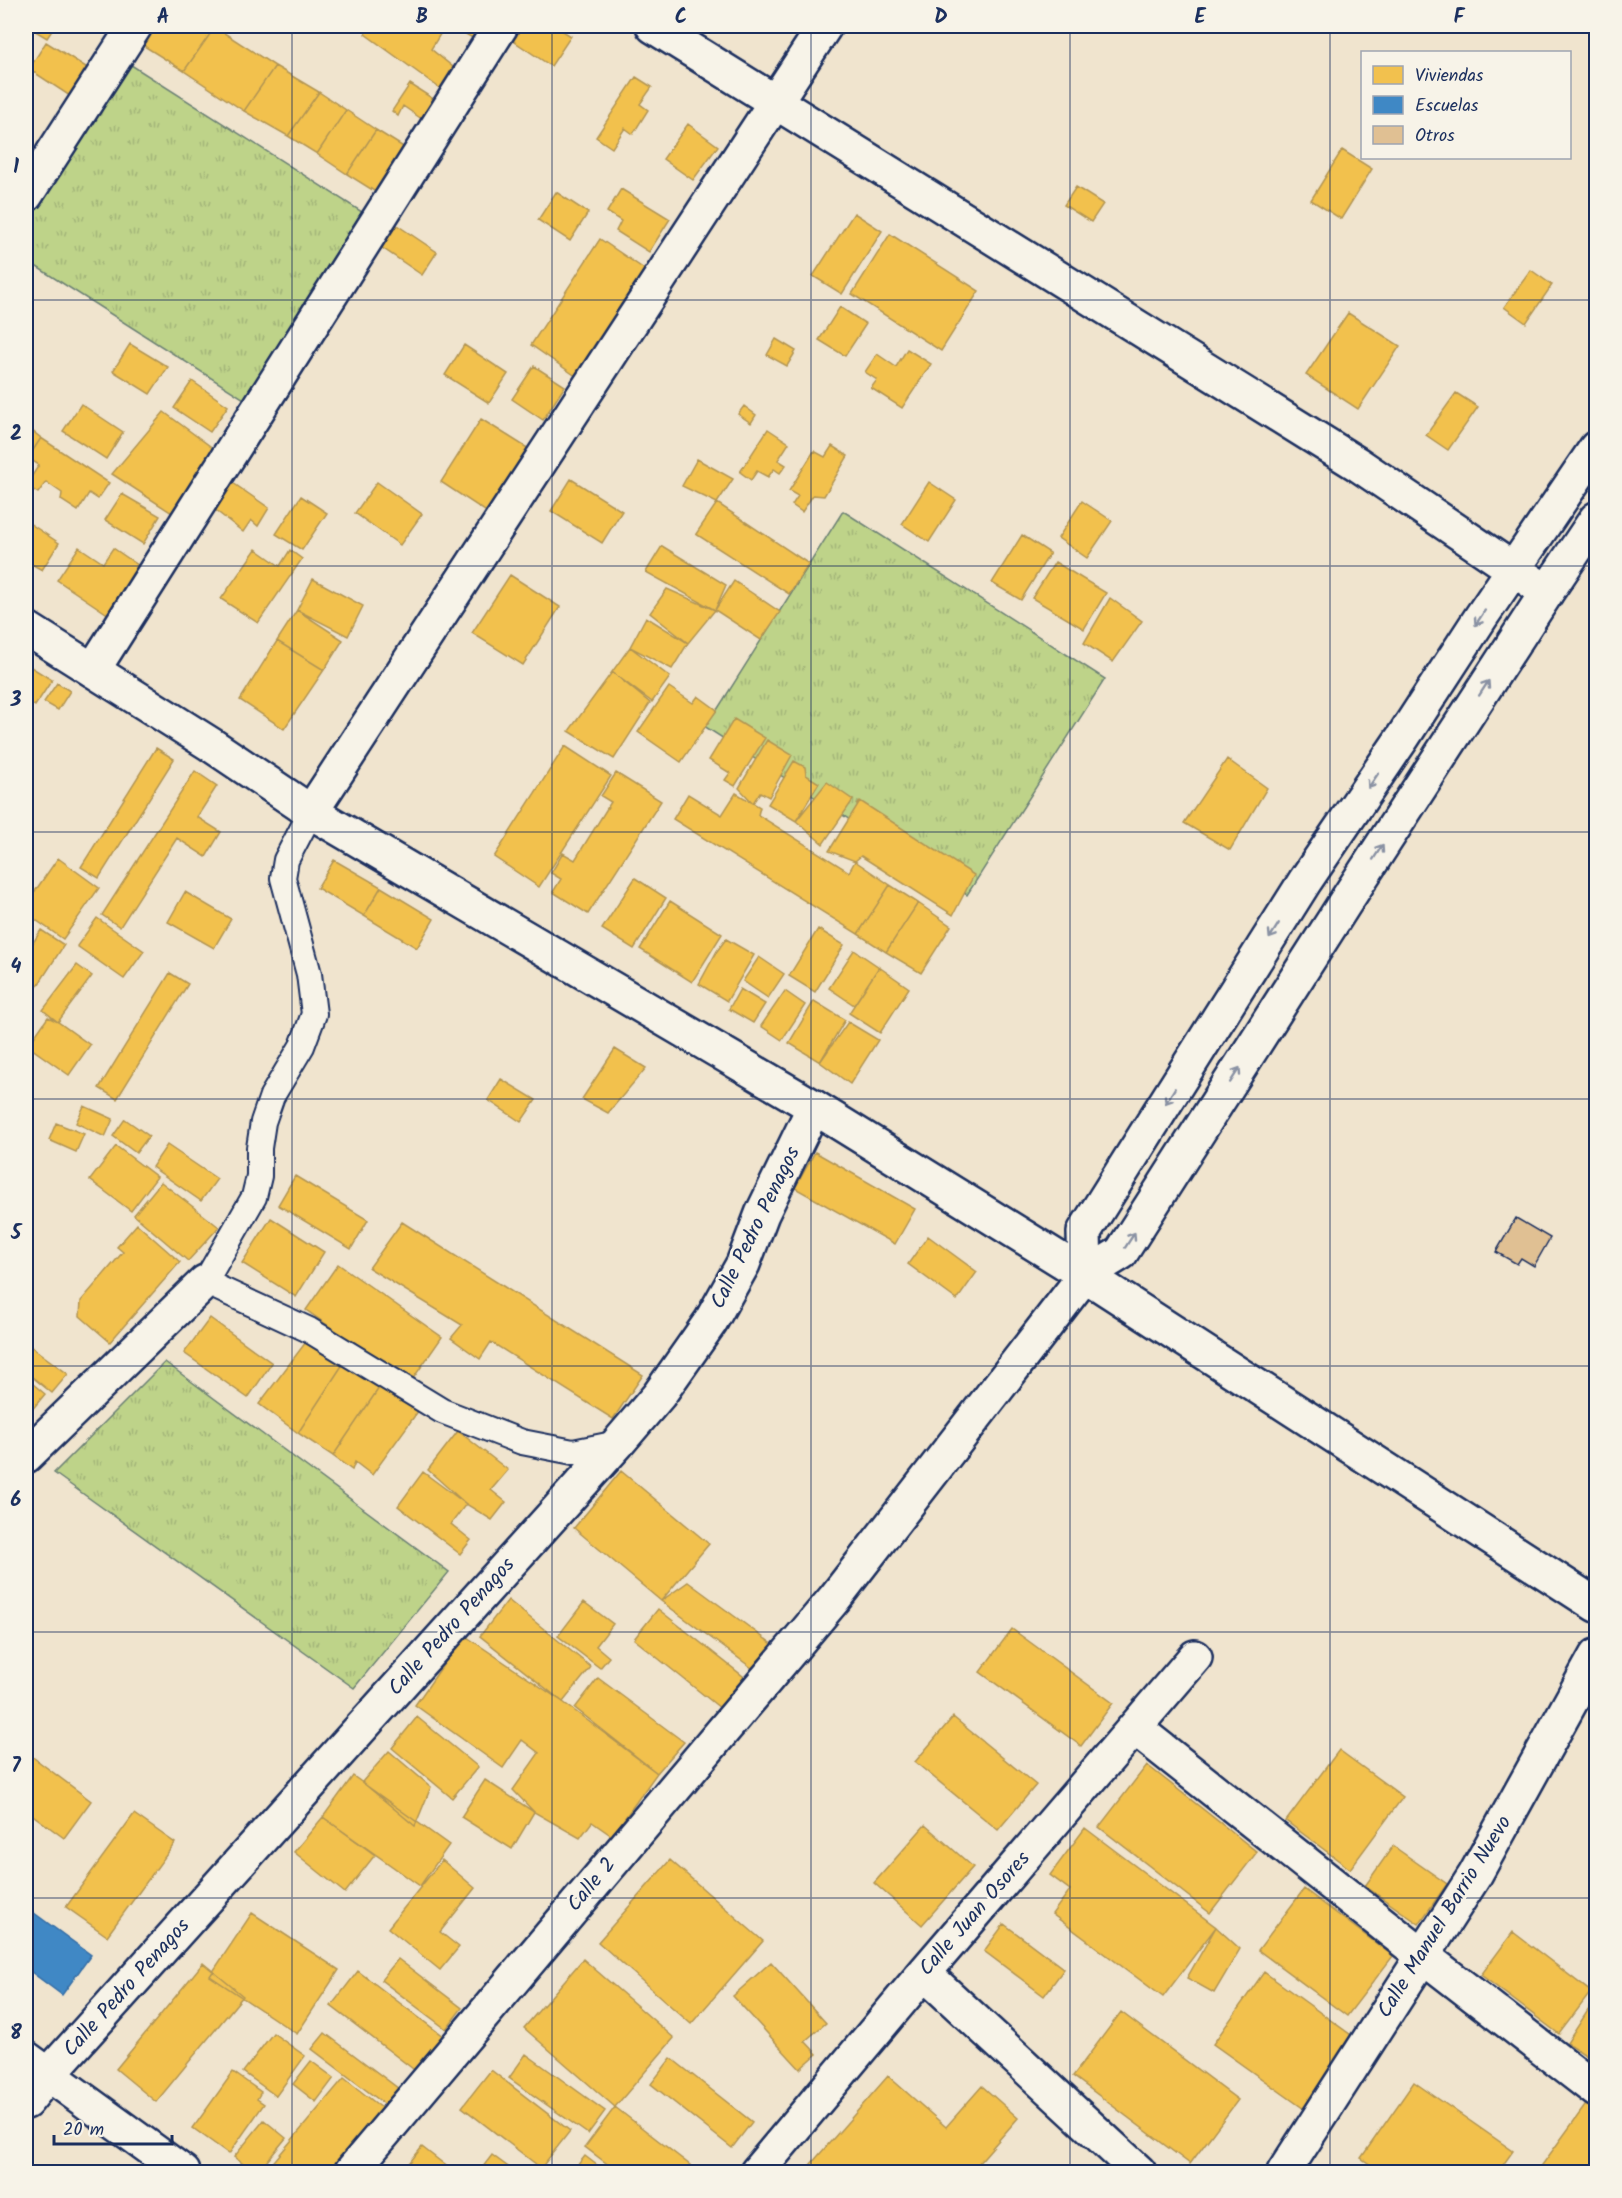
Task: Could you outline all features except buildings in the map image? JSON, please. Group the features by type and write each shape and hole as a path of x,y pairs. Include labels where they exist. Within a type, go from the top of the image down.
{"street":[{"path":"26,195 135,26"},
{"path":"93,670 501,26"},
{"path":"653,26 1359,465 1546,592"},
{"path":"311,812 825,26"},
{"path":"1085,1275 1084,1232 1305,881 1596,448"},
{"path":"1085,1275 1121,1253 1546,592 1596,519"},
{"path":"26,628 210,744 311,812 814,1107 1085,1275 1596,1605"},
{"name":"Calle Pedro Penagos","path":"26,2102 37,2066 618,1443 659,1395 711,1321 743,1264 762,1214 814,1107"},
{"name":"Calle 2","path":"351,2172 834,1599 1085,1275"},
{"path":"26,1456 205,1282"},
{"name":"Calle Manuel Barrio Nuevo","path":"1284,2172 1475,1875 1596,1656"},
{"name":"Calle Juan Osores","path":"757,2172 1195,1657"},
{"path":"1135,1728 1596,2090"},
{"path":"924,1973 1139,2172"},
{"path":"37,2066 183,2172"}],"lane":[{"path":"311,812 286,860 283,878 309,974 314,1014 302,1046 272,1096 263,1122 260,1176 254,1197 205,1282 309,1330 442,1411 512,1438 573,1452 618,1443"}],"green space":[{"path":"117,56 362,212 244,399 26,260 26,198"},
{"path":"843,511 1105,679 967,895 704,726 717,710"},
{"path":"165,1362 449,1572 354,1688 54,1473"}]}
